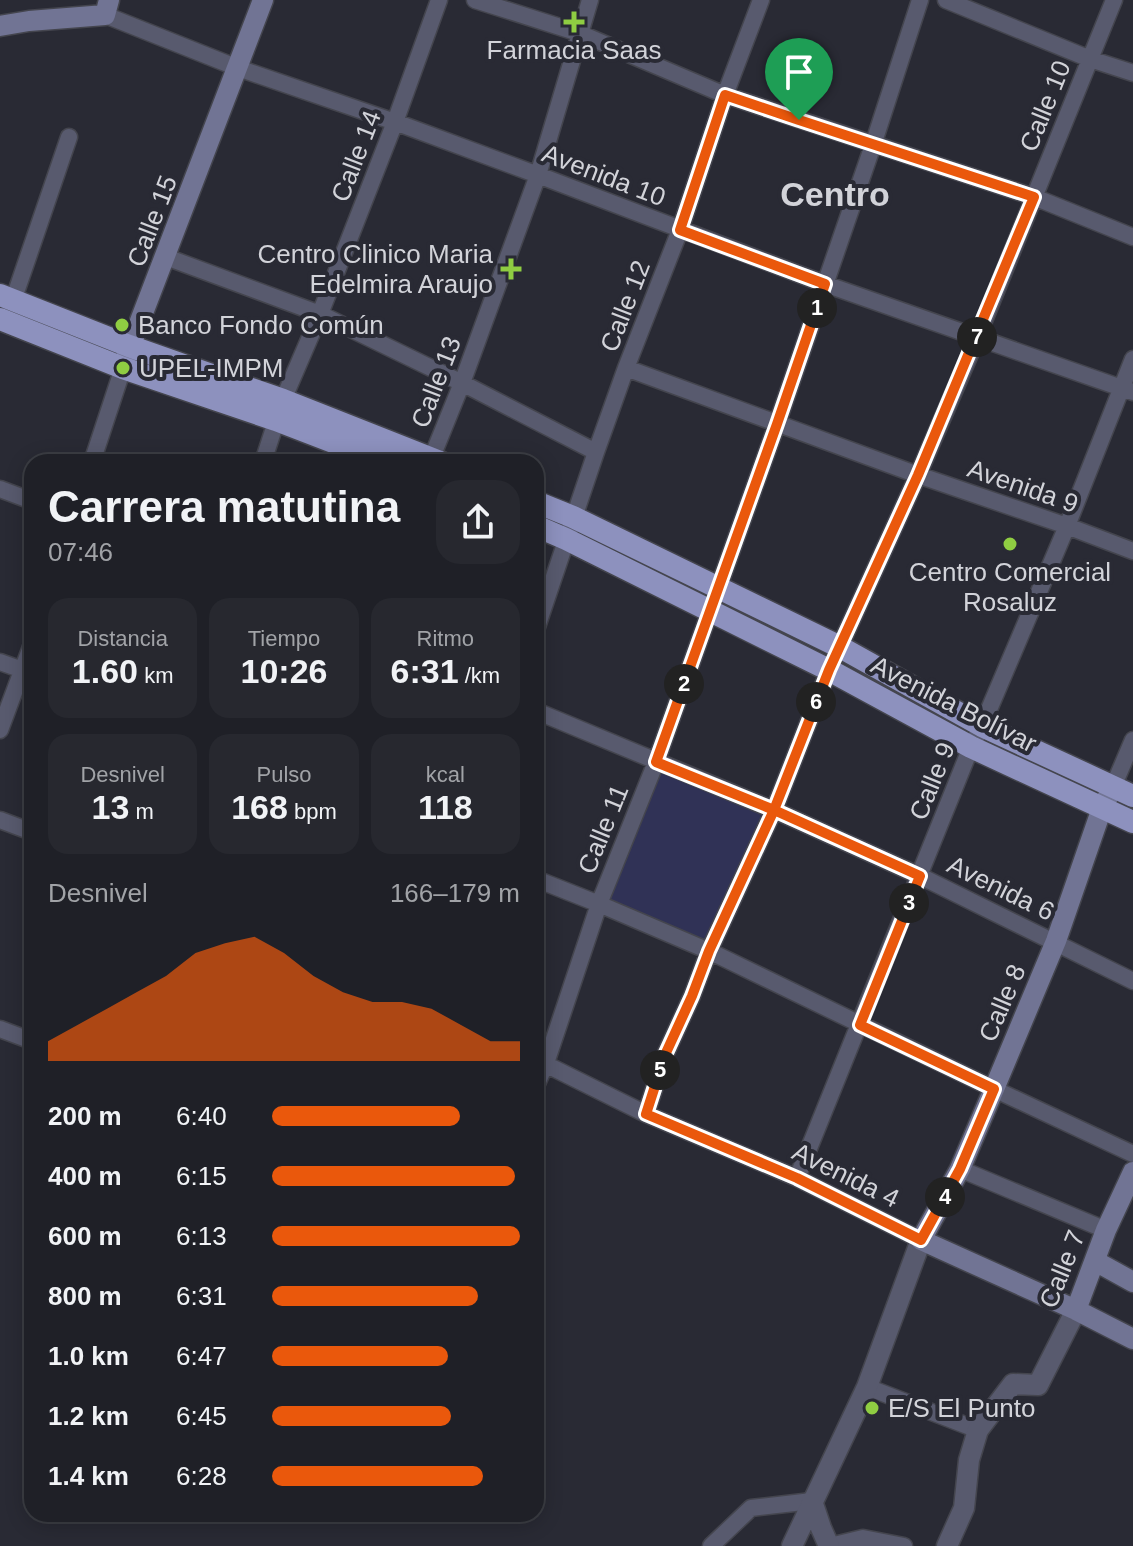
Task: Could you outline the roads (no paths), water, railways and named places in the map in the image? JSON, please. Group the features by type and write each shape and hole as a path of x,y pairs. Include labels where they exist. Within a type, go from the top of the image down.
{"highway":[{"path":"6,298 126,357"},
{"path":"0,319 126,357 413,454"},
{"path":"280,410 369,454"},
{"name":"Avenida Bolívar","path":"544,505 840,647 982,726 1123,791"},
{"name":"Avenida Bolívar","path":"544,529 829,670 971,747 1133,822"}],"main road":[{"name":"Calle 15","path":"126,357 263,0"},
{"path":"0,26 107,8"},
{"name":"Calle 8","path":"921,1240 960,1169 994,1089 1056,941 1102,808 1123,791"},
{"name":"Calle 7","path":"1076,1310 1106,1230 1133,1172"},
{"name":"Avenida 4","path":"921,1240 1133,1339"},
{"path":"1095,1261 1133,1282"}],"street":[{"name":"Calle 14","path":"266,454 280,410 395,122 439,0"},
{"path":"475,0 579,33 725,95 1034,197 1133,237"},
{"name":"Calle 13","path":"437,454 538,175 590,0"},
{"name":"Calle 12","path":"544,606 626,368 680,230 761,0"},
{"name":"Calle 11","path":"544,1053 656,762 777,424 920,0"},
{"path":"946,0 1090,59 1133,73"},
{"name":"Calle 10","path":"646,1114 665,1055 774,810 829,670 977,338 1114,0"},
{"name":"Avenida 10","path":"107,8 238,68 395,122 825,284 1127,390"},
{"path":"6,298 69,137"},
{"path":"166,257 320,314 596,452"},
{"name":"Calle 15","path":"95,454 126,357"},
{"name":"Calle 9","path":"797,1178 971,747 1127,390 1133,359"},
{"name":"Avenida 9","path":"626,368 1133,551"},
{"path":"0,489 24,498"},
{"path":"0,662 24,671"},
{"path":"0,730 24,680"},
{"name":"Avenida 6","path":"544,714 774,810 920,876 1133,981"},
{"name":"Calle 8","path":"1123,791 1133,740"},
{"path":"0,820 24,829"},
{"path":"544,882 709,951 1133,1154"},
{"path":"0,1029 24,1038"},
{"name":"Avenida 4","path":"544,1063 646,1114 797,1178 921,1240"},
{"path":"960,1169 1106,1230"},
{"name":"Calle 8","path":"792,1546 867,1387 921,1240"},
{"name":"Calle 7","path":"978,1430 1013,1384 1038,1385 1076,1310"},
{"path":"867,1387 978,1430 969,1460 964,1508 947,1546"},
{"path":"711,1546 751,1508 812,1501 830,1546 863,1538 904,1546"}],"place":[{"name":"Farmacia Saas","path":"574,22"},
{"name":"Centro Clinico Maria Edelmira Araujo","path":"511,269"},
{"name":"Banco Fondo Común","path":"122,325"},
{"name":"UPEL-IMPM","path":"123,368"},
{"name":"Centro Comercial Rosaluz","path":"1010,544"},
{"name":"E/S El Punto","path":"872,1408"}],"district":[{"name":"Centro","path":"835,194"}]}
